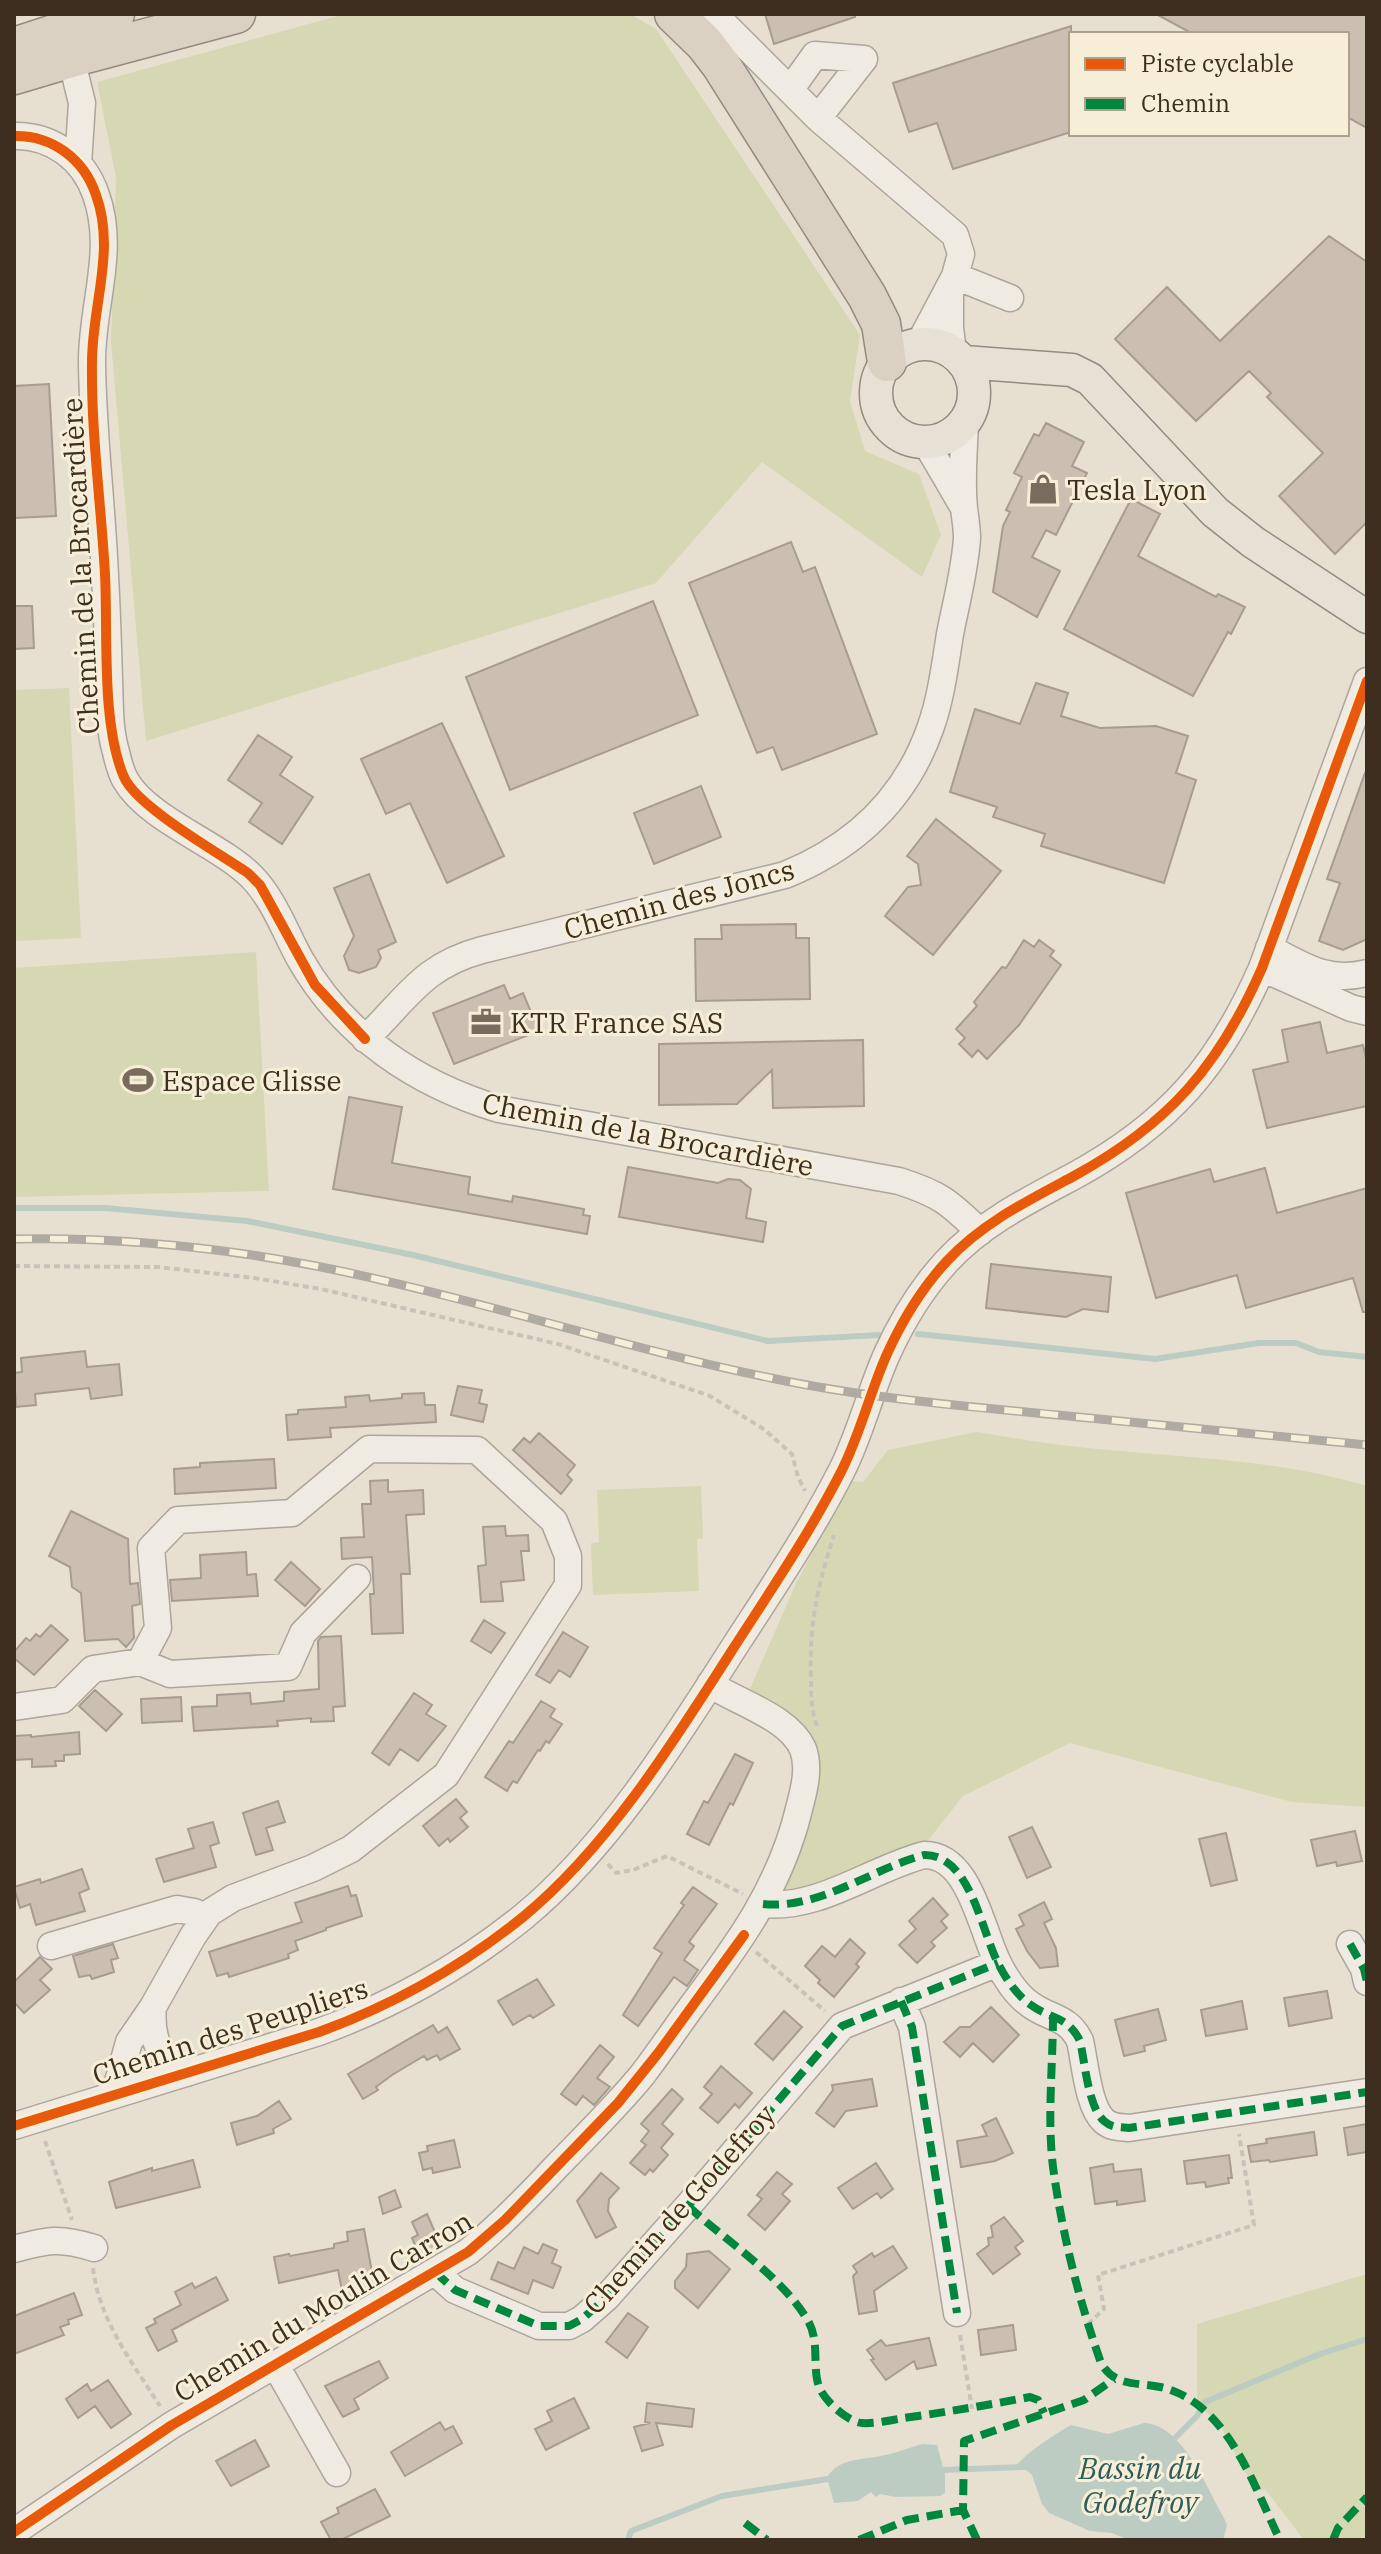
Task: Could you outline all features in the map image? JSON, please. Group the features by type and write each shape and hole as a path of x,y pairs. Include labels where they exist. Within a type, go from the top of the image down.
{"highway":[{"path":"14,47 115,14"},
{"path":"14,75 236,14"},
{"path":"674,14 704,43 721,65 867,296 881,324 903,353"}],"main road":[{"path":"1056,369 1003,388 969,415 954,433 941,440 926,443 910,440 885,421 878,407 876,391 879,376 903,353 942,346 959,357 1072,370 1090,379 1215,512 1253,542 1367,617"},
{"path":"959,357 973,384 969,415"}],"street":[{"path":"78,164 82,103 71,58 172,14"},
{"path":"714,14 818,118 955,235 961,254 952,282 950,328 959,357"},
{"path":"790,90 815,55 864,59 818,118"},
{"name":"Chemin de la Brocardière","path":"14,136 29,135 66,151 95,191 104,231 92,361 110,719 125,781 144,801 248,873 260,885 315,985 365,1039 421,1078 458,1097 515,1112 899,1181 930,1191 951,1204 980,1232"},
{"path":"903,353 952,282"},
{"path":"952,282 1010,298"},
{"name":"Chemin des Joncs","path":"365,1039 432,970 448,961 785,875 821,859 863,830 904,783 931,727 966,543 964,508 969,415"},
{"name":"Chemin des Joncs","path":"926,443 964,508"},
{"path":"710,1684 841,1472 862,1428 886,1357 904,1320 948,1260 980,1232 1026,1201 1127,1144 1172,1108 1218,1053 1244,1009 1266,958 1367,681"},
{"path":"1266,958 1323,974 1352,977 1367,973"},
{"path":"1266,958 1351,1008 1367,1012"},
{"path":"121,2093 118,2082 129,2042 205,1918 233,1898 313,1868 351,1849 446,1775 568,1585 568,1556 554,1521 477,1450 369,1449 292,1513 178,1520 151,1548 158,1628 140,1662"},
{"path":"14,1707 62,1700 93,1669 140,1662 170,1674 288,1667 303,1633 357,1578"},
{"name":"Chemin du Moulin Carron","path":"14,2532 172,2425 468,2252 505,2220 618,2103 744,1935 757,1901 796,1822 804,1790 806,1760 802,1747 790,1730 774,1718 733,1699 710,1684"},
{"name":"Chemin des Peupliers","path":"14,2126 319,2032 387,2004 461,1963 524,1916 597,1842 656,1764 710,1684"},
{"path":"757,1901 777,1906 833,1891 914,1857 935,1855 952,1865 965,1882 998,1963 1031,2005 1060,2019 1076,2033 1093,2103 1103,2120 1114,2127 1129,2128 1367,2092"},
{"path":"51,1946 177,1909 205,1918"},
{"path":"1350,1944 1366,1973"},
{"name":"Chemin de Godefroy","path":"435,2272 455,2290 539,2326 569,2326 582,2319 606,2298 688,2206 842,2026 998,1963"},
{"path":"901,2001 912,2027 957,2313"},
{"path":"153,2007 152,2025 159,2051 172,2066 187,2073"},
{"path":"14,2249 54,2239 94,2248"},
{"path":"275,2364 337,2473"}],"path":[{"path":"14,1266 158,1267 254,1278 335,1292 558,1344 710,1396 765,1430 792,1454 798,1477 813,1498"},
{"path":"821,1736 812,1713 810,1638 823,1568 836,1528"},
{"path":"600,1857 616,1873 633,1870 667,1856 757,1901"},
{"path":"752,1949 842,2026"},
{"path":"1088,2324 1104,2309 1098,2275 1254,2225 1235,2112"},
{"path":"42,2131 74,2225 94,2248 93,2272 103,2310 124,2351 172,2425"},
{"path":"957,2313 972,2409"}],"green space":[{"path":"345,14 630,14 656,29 860,335 850,401 865,451 919,474 941,535 922,577 762,462 656,583 146,741 111,342 116,177 97,82"},
{"path":"69,688 81,938 14,941 14,690"},
{"name":"Espace Glisse","path":"256,952 269,1191 14,1197 14,968"},
{"path":"976,1432 1062,1445 1254,1463 1330,1476 1367,1486 1367,1807 1292,1802 1070,1743 963,1796 922,1848 776,1899 812,1760 749,1691 795,1586 849,1481 863,1482 888,1450"},
{"path":"701,1486 703,1538 697,1539 699,1591 593,1595 591,1543 599,1542 597,1490"},
{"path":"1367,2274 1367,2540 1304,2540 1265,2489 1256,2492 1219,2423 1197,2405 1197,2324"}],"water":[{"name":"Bassin du Godefroy","path":"1144,2423 1158,2426 1170,2434 1192,2460 1227,2525 1221,2540 1129,2540 1112,2533 1090,2531 1049,2513 1042,2504 1032,2475 1015,2468 1032,2451 1071,2425 1108,2434"},
{"path":"923,2444 937,2445 943,2467 948,2468 945,2493 940,2496 896,2497 880,2494 876,2497 871,2492 858,2501 834,2503 827,2478 838,2466"}],"building":[{"path":"765,14 855,14 855,17 774,44"},
{"path":"1156,14 1367,14 1367,128 1349,118 1349,32 1189,32"},
{"path":"1071,26 1069,133 953,169 937,123 909,132 893,83"},
{"path":"1329,236 1367,262 1367,522 1335,554 1279,496 1323,453 1267,397 1271,393 1249,371 1196,421 1115,339 1167,287 1220,341"},
{"path":"49,384 56,516 14,518 14,386"},
{"path":"1046,423 1084,442 1072,466 1087,473 1056,535 1046,530 1032,557 1060,571 1037,617 993,592 1003,526 1010,512 1006,510 1022,477 1014,473 1034,434 1039,436"},
{"path":"1131,499 1160,514 1138,556 1216,597 1218,594 1245,607 1193,696 1064,629"},
{"path":"791,542 803,572 815,567 877,734 782,770 773,747 757,753 689,583"},
{"path":"653,601 698,715 510,790 466,677"},
{"path":"14,606 32,606 34,648 14,649"},
{"path":"1036,683 1068,693 1061,716 1100,728 1156,726 1188,736 1176,773 1196,780 1164,883 1041,846 1045,834 993,817 997,807 950,792 975,709 1020,724"},
{"path":"442,723 504,856 447,883 410,803 386,814 361,759"},
{"path":"258,735 292,757 280,775 313,797 282,844 249,822 262,803 228,780"},
{"path":"1365,773 1367,939 1343,950 1319,941 1340,883 1327,879"},
{"path":"701,786 721,837 654,864 634,813"},
{"path":"936,819 1001,871 933,955 885,916 908,887 921,885 918,864 907,856"},
{"path":"369,874 396,942 378,950 381,958 376,967 359,973 349,970 344,956 354,936 334,888"},
{"path":"796,924 796,938 809,938 810,999 696,1001 695,939 722,939 721,925"},
{"path":"1024,940 1034,947 1039,940 1054,951 1050,956 1061,965 1019,1025 987,1059 978,1050 972,1057 959,1044 965,1038 956,1029 977,1006 974,1002 1002,967 1006,968"},
{"name":"KTR France SAS","path":"504,985 510,999 523,993 539,1031 454,1064 433,1013"},
{"path":"1320,1022 1327,1053 1363,1045 1367,1063 1367,1106 1267,1128 1253,1070 1288,1062 1282,1030"},
{"path":"863,1040 864,1106 773,1108 772,1070 737,1104 659,1105 659,1044"},
{"path":"349,1097 402,1107 392,1163 470,1177 468,1194 512,1202 513,1196 584,1209 583,1215 590,1216 587,1234 333,1189"},
{"path":"628,1167 718,1183 728,1179 740,1180 751,1189 746,1218 766,1222 763,1242 619,1217"},
{"path":"1265,1168 1277,1213 1367,1188 1367,1312 1363,1312 1353,1278 1246,1308 1237,1275 1156,1298 1126,1193 1210,1169 1214,1182"},
{"path":"991,1264 1111,1277 1108,1312 1083,1309 1066,1317 986,1308"},
{"path":"85,1351 87,1367 119,1364 122,1395 91,1399 89,1388 35,1394 36,1405 16,1407 14,1373 22,1372 21,1358"},
{"path":"458,1386 482,1390 479,1403 487,1405 483,1422 451,1415"},
{"path":"424,1393 425,1405 435,1405 436,1422 330,1428 331,1437 288,1440 286,1415 298,1414 298,1410 346,1407 345,1397 369,1395 370,1401"},
{"path":"539,1433 575,1465 567,1475 572,1480 561,1494 513,1450 524,1438 530,1443"},
{"path":"274,1459 276,1488 175,1494 174,1469 200,1467 200,1463"},
{"path":"388,1480 388,1492 423,1490 424,1514 406,1515 410,1574 401,1574 403,1633 372,1634 372,1557 342,1559 341,1538 364,1537 362,1504 371,1504 370,1481"},
{"path":"71,1511 128,1539 130,1584 138,1583 140,1604 132,1606 134,1638 126,1647 118,1639 85,1641 81,1593 72,1587 70,1567 49,1556"},
{"path":"505,1526 506,1536 528,1535 529,1551 521,1551 524,1580 501,1582 503,1601 481,1602 478,1566 486,1565 483,1527"},
{"path":"246,1552 247,1575 256,1574 258,1596 172,1601 170,1580 201,1578 200,1555"},
{"path":"291,1562 320,1589 305,1606 275,1580"},
{"path":"484,1620 505,1633 491,1653 471,1641"},
{"path":"51,1625 68,1640 34,1675 14,1658 14,1652 26,1638 30,1641 36,1634 40,1637"},
{"path":"563,1632 588,1647 570,1677 559,1670 550,1683 536,1675"},
{"path":"341,1636 345,1706 333,1707 334,1721 311,1722 311,1718 277,1721 278,1726 194,1731 192,1707 217,1706 217,1695 250,1693 251,1704 284,1701 284,1692 319,1689 318,1641 321,1637"},
{"path":"95,1690 122,1714 106,1731 79,1706"},
{"path":"414,1693 432,1705 426,1714 446,1726 418,1761 400,1749 389,1765 372,1753"},
{"path":"181,1697 182,1721 142,1723 141,1699"},
{"path":"541,1701 555,1709 550,1717 562,1724 549,1743 546,1741 538,1750 517,1783 513,1781 507,1791 485,1777"},
{"path":"79,1732 80,1754 64,1755 64,1761 55,1761 56,1766 32,1767 32,1759 14,1760 14,1736"},
{"path":"735,1754 753,1763 709,1845 687,1834 704,1801 708,1803"},
{"path":"456,1799 467,1812 460,1818 468,1827 450,1842 448,1838 439,1846 423,1826"},
{"path":"278,1801 285,1822 266,1828 273,1850 256,1855 243,1813"},
{"path":"213,1822 219,1843 210,1846 216,1867 164,1882 156,1859 194,1848 188,1829"},
{"path":"1032,1827 1051,1867 1027,1878 1009,1837"},
{"path":"1355,1831 1362,1861 1317,1866 1311,1840"},
{"path":"1226,1833 1237,1880 1211,1886 1199,1839"},
{"path":"82,1869 89,1889 79,1893 85,1911 36,1925 30,1904 20,1908 14,1887 40,1879 41,1883"},
{"path":"348,1886 351,1896 356,1895 362,1916 295,1941 298,1950 288,1954 289,1958 229,1977 228,1973 217,1976 209,1952 302,1922 295,1903"},
{"path":"693,1887 717,1904 689,1942 694,1946 684,1960 698,1970 687,1986 674,1977 638,2026 623,2015 662,1953 654,1948"},
{"path":"933,1898 948,1915 941,1921 947,1928 931,1942 935,1946 917,1963 899,1945 916,1929 909,1921"},
{"path":"1044,1902 1052,1919 1044,1923 1056,1948 1058,1966 1040,1968 1016,1929 1024,1925 1019,1915"},
{"path":"850,1939 865,1953 856,1964 859,1967 834,1997 805,1966 822,1946 835,1957"},
{"path":"113,1944 118,1958 111,1960 114,1972 92,1979 90,1975 79,1977 73,1956"},
{"path":"40,1957 52,1969 40,1980 50,1990 24,2013 14,2002 14,1982"},
{"path":"537,1979 554,2005 533,2018 530,2015 513,2025 498,2001"},
{"path":"1327,1991 1332,2018 1289,2026 1284,1998"},
{"path":"1242,2001 1247,2029 1206,2036 1201,2010"},
{"path":"991,2007 1019,2035 993,2062 973,2043 960,2057 944,2042 960,2027 970,2027"},
{"path":"1158,2009 1166,2040 1144,2046 1145,2051 1124,2056 1115,2020"},
{"path":"784,2011 802,2027 773,2060 755,2044"},
{"path":"433,2025 438,2033 447,2027 460,2049 440,2060 437,2055 427,2060 424,2056 392,2075 376,2087 378,2090 363,2099 348,2074"},
{"path":"600,2045 614,2057 597,2078 610,2087 594,2105 583,2096 576,2105 561,2094"},
{"path":"721,2066 752,2093 739,2108 735,2104 718,2123 700,2108 712,2094 704,2087"},
{"path":"872,2079 877,2106 846,2111 834,2127 816,2113 833,2090 832,2085"},
{"path":"672,2089 683,2099 662,2124 673,2134 661,2148 668,2155 653,2172 650,2169 645,2175 630,2163 646,2145 641,2141 649,2131 641,2124"},
{"path":"279,2101 291,2119 273,2129 274,2133 237,2145 231,2123 257,2116"},
{"path":"996,2118 1013,2153 995,2161 961,2167 957,2141 987,2136 982,2125"},
{"path":"1367,2124 1367,2152 1348,2155 1344,2128"},
{"path":"1314,2132 1317,2155 1251,2162 1248,2146 1267,2143 1266,2139"},
{"path":"454,2140 460,2167 433,2173 432,2168 423,2170 419,2153 428,2151 427,2146"},
{"path":"1229,2155 1232,2178 1228,2178 1229,2183 1206,2187 1205,2182 1187,2184 1184,2161"},
{"path":"193,2160 200,2187 116,2208 109,2182 152,2168 152,2171"},
{"path":"876,2163 893,2189 881,2198 877,2193 853,2209 838,2188"},
{"path":"1113,2164 1114,2172 1141,2169 1145,2201 1095,2204 1090,2168"},
{"path":"777,2172 792,2184 782,2194 790,2201 765,2230 748,2215 762,2199 757,2195"},
{"path":"601,2173 619,2188 609,2199 608,2211 616,2227 596,2238 577,2201"},
{"path":"395,2190 401,2207 383,2214 379,2197"},
{"path":"427,2214 442,2248 421,2260 412,2238 418,2235 412,2222"},
{"path":"1004,2217 1023,2241 1015,2247 1020,2254 993,2274 977,2254 989,2245 988,2238 993,2237 991,2226"},
{"path":"364,2229 375,2288 360,2297 359,2293 343,2296 338,2270 279,2283 274,2257 334,2248 334,2244 348,2241 347,2232"},
{"path":"543,2244 557,2250 552,2263 561,2267 553,2288 533,2280 528,2294 491,2279 498,2262 514,2269 524,2247 538,2254"},
{"path":"893,2246 907,2268 874,2291 877,2311 859,2314 853,2276 857,2272 853,2266 872,2253 874,2257"},
{"path":"709,2251 730,2269 698,2308 675,2288 675,2281 686,2267 687,2254"},
{"path":"216,2277 228,2300 172,2330 177,2341 158,2351 146,2328 156,2323 154,2319 181,2305 175,2292 192,2283 195,2288"},
{"path":"74,2293 82,2315 60,2327 64,2335 14,2354 14,2316"},
{"path":"628,2313 648,2327 627,2358 606,2342"},
{"path":"1013,2325 1016,2350 981,2355 978,2330"},
{"path":"929,2338 936,2365 917,2369 914,2361 886,2380 867,2350 881,2340 886,2346"},
{"path":"379,2361 388,2378 354,2399 359,2409 343,2417 325,2386"},
{"path":"108,2380 131,2414 111,2428 95,2406 78,2418 66,2399 87,2384 91,2391"},
{"path":"574,2398 589,2428 546,2450 535,2429 552,2421 547,2411"},
{"path":"647,2403 694,2409 692,2427 656,2423 663,2445 642,2451 634,2427 650,2423 645,2422"},
{"path":"440,2422 445,2430 453,2426 462,2443 405,2476 391,2452"},
{"path":"255,2440 269,2466 231,2486 216,2461"},
{"path":"375,2489 390,2516 341,2540 331,2540 321,2522 339,2513 337,2508"}],"waterway":[{"path":"14,1208 105,1208 247,1221 413,1255 768,1341 879,1335"},
{"path":"918,1334 1155,1359 1259,1343 1296,1343 1319,1352 1367,1357"},
{"path":"1170,2443 1197,2416 1205,2402 1320,2354 1367,2339"},
{"path":"941,2470 1022,2467"},
{"path":"628,2540 631,2531 722,2496 834,2478"}],"railway":[{"path":"14,1239 166,1245 241,1253 316,1266 430,1292 714,1366 842,1391 950,1405 1367,1445"}],"marked path":[{"path":"763,1904 784,1904 825,1895 924,1855 939,1858 952,1866 971,1895 997,1961 1011,1985 1038,2010 1064,2022 1080,2041 1094,2106 1104,2121 1113,2126 1129,2128 1367,2092"},
{"path":"1350,1944 1364,1969 1367,1982"},
{"path":"435,2272 455,2290 539,2326 569,2326 582,2319 606,2298 688,2206 842,2026 998,1963"},
{"path":"901,2001 912,2027 957,2313"},
{"path":"1053,2015 1050,2110 1053,2167 1072,2266 1101,2363 1119,2380 1180,2394 1212,2418 1236,2450 1280,2540"},
{"path":"688,2206 767,2273 795,2302 814,2336 820,2389 832,2405 850,2419 862,2423 878,2422 1030,2397 1038,2400 1044,2413"},
{"path":"977,2540 963,2510 964,2441 1084,2400 1114,2379"},
{"path":"1333,2540 1338,2528 1367,2497"},
{"path":"859,2540 907,2520 963,2510"},
{"path":"745,2523 767,2540"}],"cycle path":[{"path":"14,136 41,140 75,160 91,182 102,216 104,257 93,341 93,415 105,574 109,705 124,777 132,789 161,815 248,873 260,885 315,985 365,1039"},
{"path":"14,2126 319,2032 374,2010 451,1968 500,1935 554,1890 610,1827 662,1758 803,1540 849,1456 893,1342 929,1282 975,1235 1023,1203 1108,1156 1164,1113 1188,1089 1228,1035 1262,968 1367,681"},
{"path":"14,2532 172,2425 468,2252 505,2220 618,2103 744,1935"}],"place":[{"name":"Tesla Lyon","path":"1043,489"},
{"name":"KTR France SAS","path":"486,1022"},
{"name":"Espace Glisse","path":"138,1080"}]}
